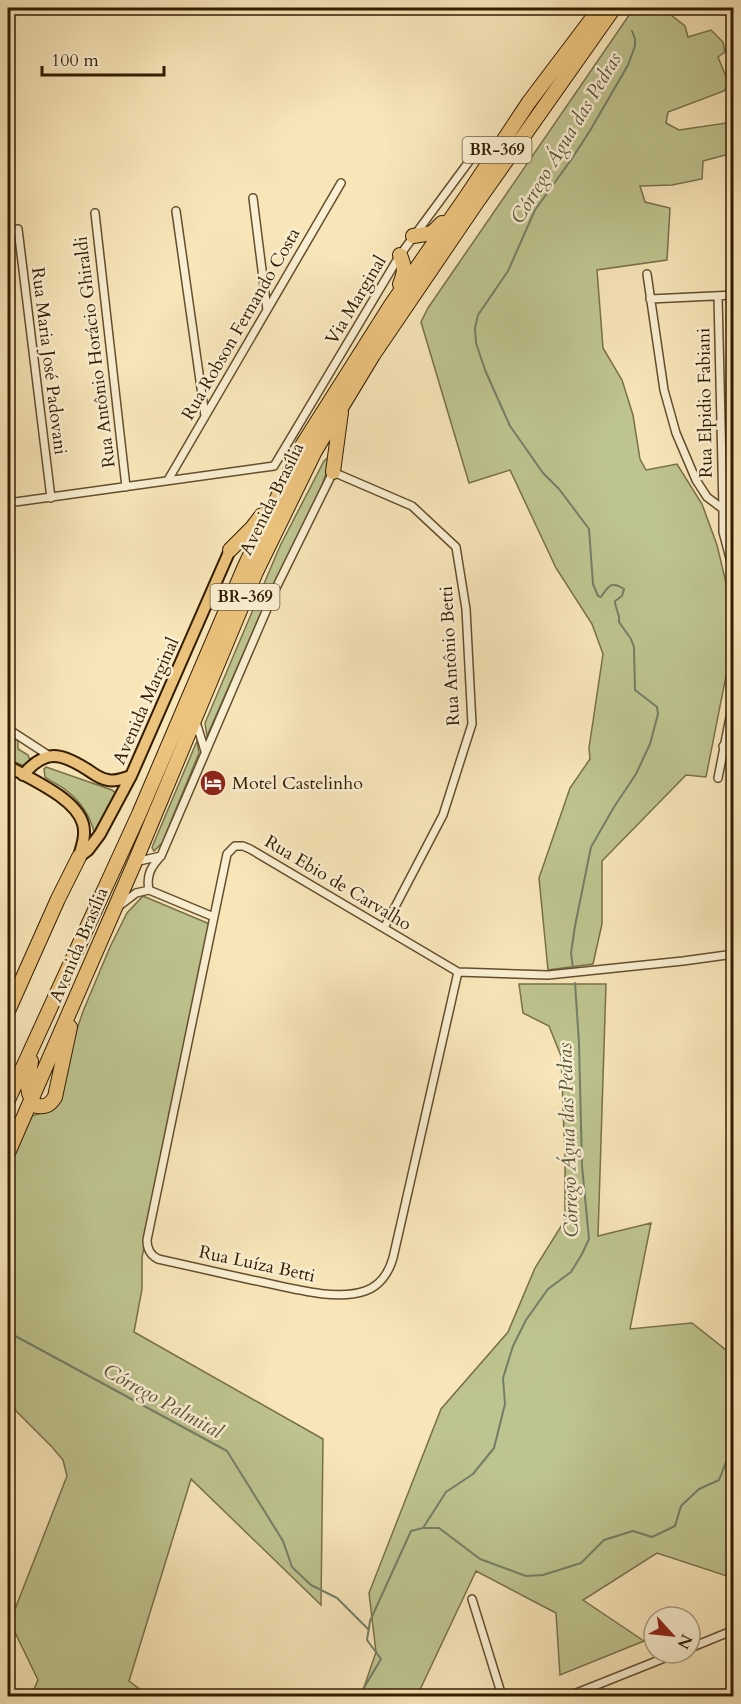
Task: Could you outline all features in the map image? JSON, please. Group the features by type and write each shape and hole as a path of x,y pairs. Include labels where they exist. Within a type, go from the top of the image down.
{"highway":[{"name":"Avenida Brasília","path":"8,1100 139,814 245,566 303,444 391,305 529,102 600,8"},
{"name":"Avenida Brasília","path":"8,1153 86,977 261,561 315,451 373,355 408,303 614,8"},
{"path":"413,236 432,233 466,197"},
{"path":"391,305 404,275 405,267 400,255"},
{"path":"333,472 342,405"},
{"path":"230,550 252,528 280,491"},
{"path":"8,1011 79,857"},
{"path":"35,1038 28,1091 31,1101 37,1106 44,1107 52,1103 55,1097 69,1029 86,977"}],"main road":[{"name":"Avenida Marginal","path":"79,857 88,850 100,834 131,776 230,550"},
{"path":"23,775 32,764 48,755 75,762 109,781 131,776"},
{"path":"8,766 65,800 79,813 84,826 79,857"}],"street":[{"name":"Via Marginal","path":"168,480 274,466 400,255 473,156"},
{"name":"Rua Robson Fernando Costa","path":"168,480 341,183"},
{"path":"253,198 267,310"},
{"path":"176,211 205,417"},
{"name":"Rua Antônio Horácio Ghiraldi","path":"95,213 126,486"},
{"name":"Rua Maria José Padovani","path":"18,229 51,498"},
{"path":"647,274 664,390 676,433 696,480 707,497 723,509"},
{"path":"650,299 734,295"},
{"name":"Rua Elpidio Fabiani","path":"718,296 723,532 734,573"},
{"path":"149,890 147,878 149,871 160,856 276,588 333,472"},
{"name":"Rua Antônio Betti","path":"333,472 412,506 456,547 466,609 472,724 443,815 384,928"},
{"path":"8,503 168,480"},
{"path":"723,532 734,531"},
{"path":"718,778 734,697"},
{"path":"194,718 206,751"},
{"path":"8,729 48,755"},
{"path":"723,746 734,746"},
{"name":"Rua Ebio de Carvalho","path":"214,917 227,854 235,846 243,846 458,972"},
{"path":"135,862 160,856"},
{"path":"113,911 133,894 149,890 214,917"},
{"name":"Rua Luíza Betti","path":"214,917 147,1240 147,1248 158,1259 303,1291 336,1295 351,1295 368,1291 380,1282 390,1269 393,1258 458,972"},
{"path":"458,972 548,975 734,954"},
{"path":"472,1599 502,1696"},
{"path":"702,1643 734,1630"},
{"path":"569,1696 647,1665"}],"green space":[{"path":"634,8 662,8 685,26 688,37 711,30 723,42 725,52 718,57 729,84 724,91 668,112 666,123 679,130 733,122 733,153 703,161 702,179 672,185 640,186 645,202 670,208 667,260 597,270 603,348 622,380 633,415 640,459 646,470 677,464 702,504 717,545 728,591 730,656 706,777 686,775 602,861 602,924 593,964 548,970 539,878 570,788 590,759 589,748 603,654 592,624 556,568 510,470 469,483 421,322 428,308"},
{"path":"329,457 322,485 258,620 207,736 205,723 280,546 324,461"},
{"path":"8,734 18,741 18,749 28,755 30,760 27,765 8,759"},
{"path":"197,741 199,753 162,843 154,851 153,845"},
{"path":"46,767 112,790 117,794 94,832 84,809 76,799 45,777"},
{"path":"143,896 212,925 142,1257 142,1289 134,1332 323,1439 321,1605 191,1479 129,1681 149,1696 31,1696 38,1680 10,1622 67,1476 63,1460 8,1403 8,1168 32,1116 48,1111 84,1009 110,947 127,913"},
{"path":"519,984 606,984 598,1236 651,1223 630,1329 692,1323 730,1353 733,1351 733,1578 657,1553 583,1600 642,1642 560,1675 556,1613 476,1571 417,1696 361,1696 376,1652 369,1593 441,1409 508,1332 535,1268 565,1220 561,1056 549,1026 523,1013"}],"waterway":[{"name":"Córrego Água das Pedras","path":"573,968 571,953 575,926 591,847 636,774 650,744 658,714 657,707 635,690 634,647 619,622 615,603 622,596 624,589 613,585 601,597 598,596 593,584 589,529 559,489 543,473 510,426 485,370 476,343 475,328 478,315 508,271 535,210 591,129 628,65 635,46 632,31"},
{"name":"Córrego Água das Pedras","path":"423,1528 446,1492 473,1474 494,1448 505,1404 503,1378 513,1346 526,1320 548,1289 571,1272 589,1239 582,1166 575,983"},
{"name":"Córrego Palmital","path":"8,1332 227,1451 283,1541 292,1567 311,1585 337,1598 369,1630"},
{"path":"359,1696 381,1659 367,1640 370,1621 411,1531 439,1528 480,1559 526,1576 543,1575 581,1563 604,1540 633,1531 652,1537 675,1526 681,1506 699,1489 719,1480 732,1447 734,1435"}],"place":[{"name":"Motel Castelinho","path":"213,783"}]}
